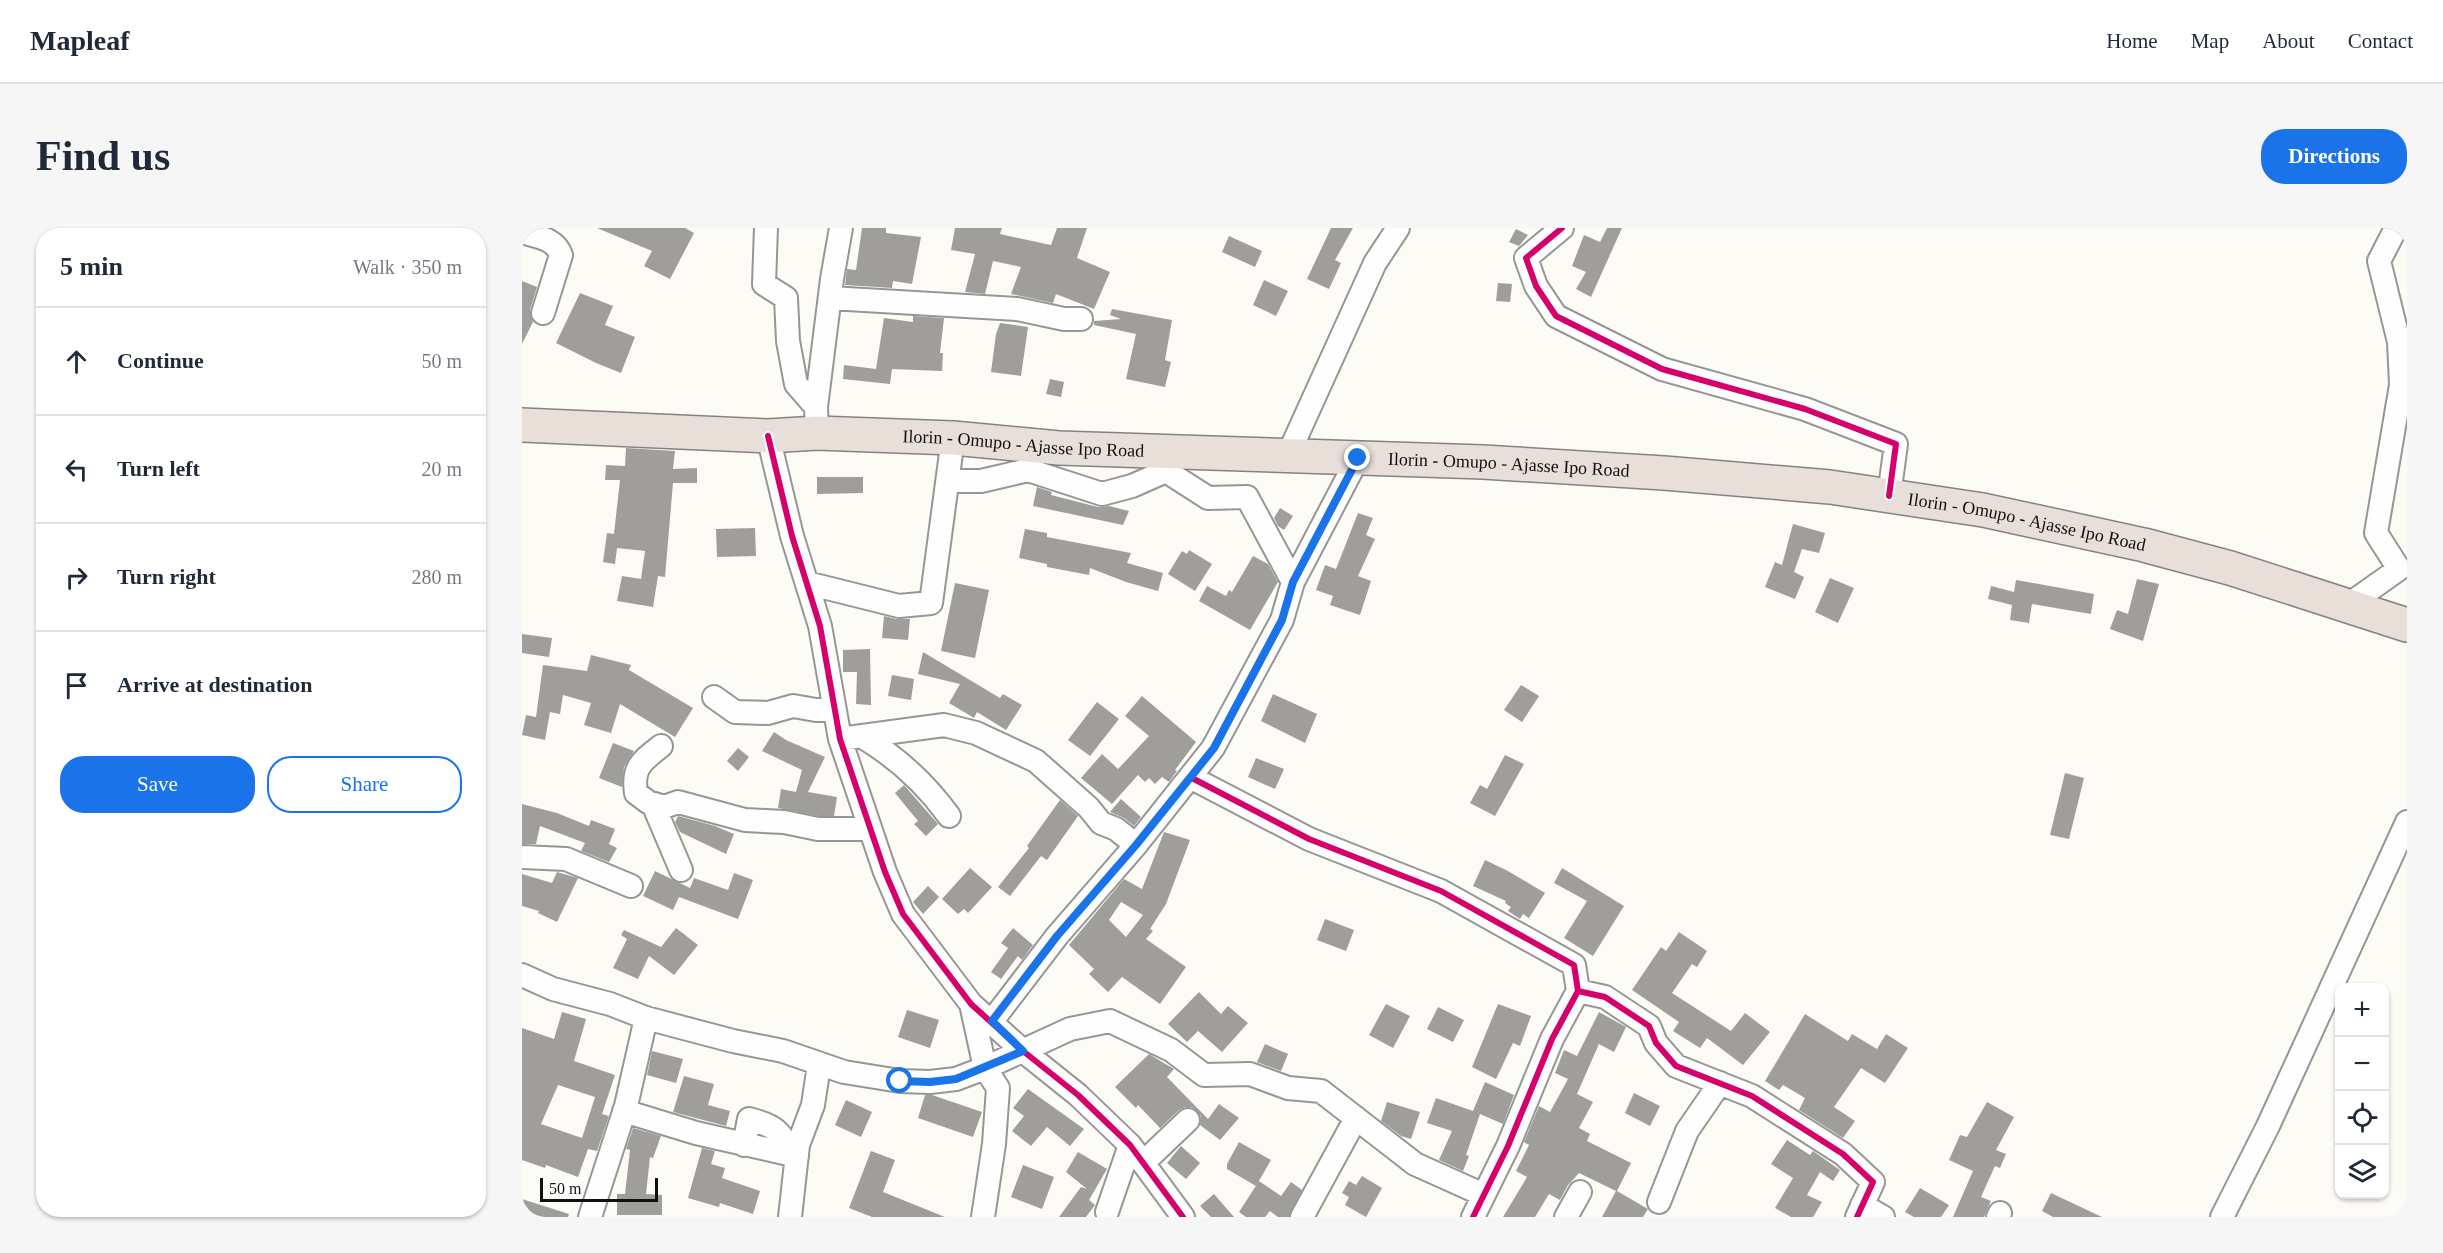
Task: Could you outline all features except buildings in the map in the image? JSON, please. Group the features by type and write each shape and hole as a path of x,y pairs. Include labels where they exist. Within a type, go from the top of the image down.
{"highway":[{"name":"Ilorin - Omupo - Ajasse Ipo Road","path":"522,425 768,435 816,420 953,438 1170,461 1288,455 1506,463 1765,480 1983,510 2144,545 2230,568 2407,625"}],"street":[{"path":"766,228 764,284 786,298 788,341 796,384 816,420"},
{"path":"816,420 831,279 841,228"},
{"path":"1288,455 1374,263 1398,228"},
{"path":"1562,228 1526,258 1536,286 1556,316 1662,369 1805,409 1896,444 1889,496"},
{"path":"2348,605 2399,569 2376,533 2398,450 2401,385 2399,353 2379,261 2396,228"},
{"path":"522,232 552,242 561,255 543,314"},
{"path":"830,298 1017,309 1064,319 1081,320"},
{"path":"768,435 792,536 820,626 835,710 850,737 870,829 903,914 971,1004 1023,1051 1078,1095 1136,1154 1183,1217"},
{"path":"807,583 900,606 931,603 953,438"},
{"path":"992,1021 1057,936 1136,845 1214,748 1282,620 1293,582 1358,458"},
{"path":"948,481 981,482 1028,470 1102,494 1132,486 1170,461 1209,498 1247,497 1293,582"},
{"path":"714,697 735,712 768,712 793,706 816,710 835,710"},
{"path":"850,737 944,725 976,733 1036,761 1089,808 1101,823 1116,829 1136,845"},
{"path":"850,737 904,765 932,792 949,816"},
{"path":"661,746 642,761 634,777 636,793 653,804 664,807 678,802 745,820 784,822 818,829 870,829"},
{"path":"1190,777 1309,839 1442,891 1574,965 1578,991 1551,1039 1508,1146 1473,1217"},
{"path":"653,804 681,870"},
{"path":"2222,1217 2268,1126 2407,822"},
{"path":"522,857 566,859 631,886"},
{"path":"522,975 553,989 610,1004 646,1018 783,1051 844,1072 900,1081 930,1082 956,1079 1070,1029 1110,1021 1171,1050 1204,1075 1250,1074 1288,1088 1322,1091 1415,1164 1484,1195"},
{"path":"1578,991 1605,997 1649,1026 1656,1043 1677,1066 1752,1096 1843,1154 1873,1182 1860,1211 1883,1217"},
{"path":"971,1004 985,1068 998,1088 994,1144 983,1217"},
{"path":"590,1217 624,1111 646,1018"},
{"path":"790,1217 795,1155 813,1105 819,1065"},
{"path":"1659,1202 1687,1131 1720,1083"},
{"path":"624,1111 744,1145 795,1155"},
{"path":"1302,1217 1356,1118"},
{"path":"1107,1212 1136,1154 1188,1120"},
{"path":"1566,1217 1580,1192"}],"cycle path":[{"path":"1562,228 1526,258 1536,286 1556,316 1662,369 1805,409 1896,444 1889,496"},
{"path":"768,436 792,536 820,626 840,739 885,872 903,914 971,1004 1023,1051 1078,1095 1130,1145 1183,1217"},
{"path":"1190,777 1309,839 1441,891 1574,965 1578,991"},
{"path":"1473,1217 1508,1146 1552,1039 1578,991 1605,997 1649,1026 1656,1043 1676,1066 1752,1096 1843,1154 1873,1182 1857,1217"}],"route":[{"path":"900,1081 930,1082 956,1079 1023,1051 992,1021 1057,936 1136,845 1214,748 1282,620 1293,582 1358,458"}]}
